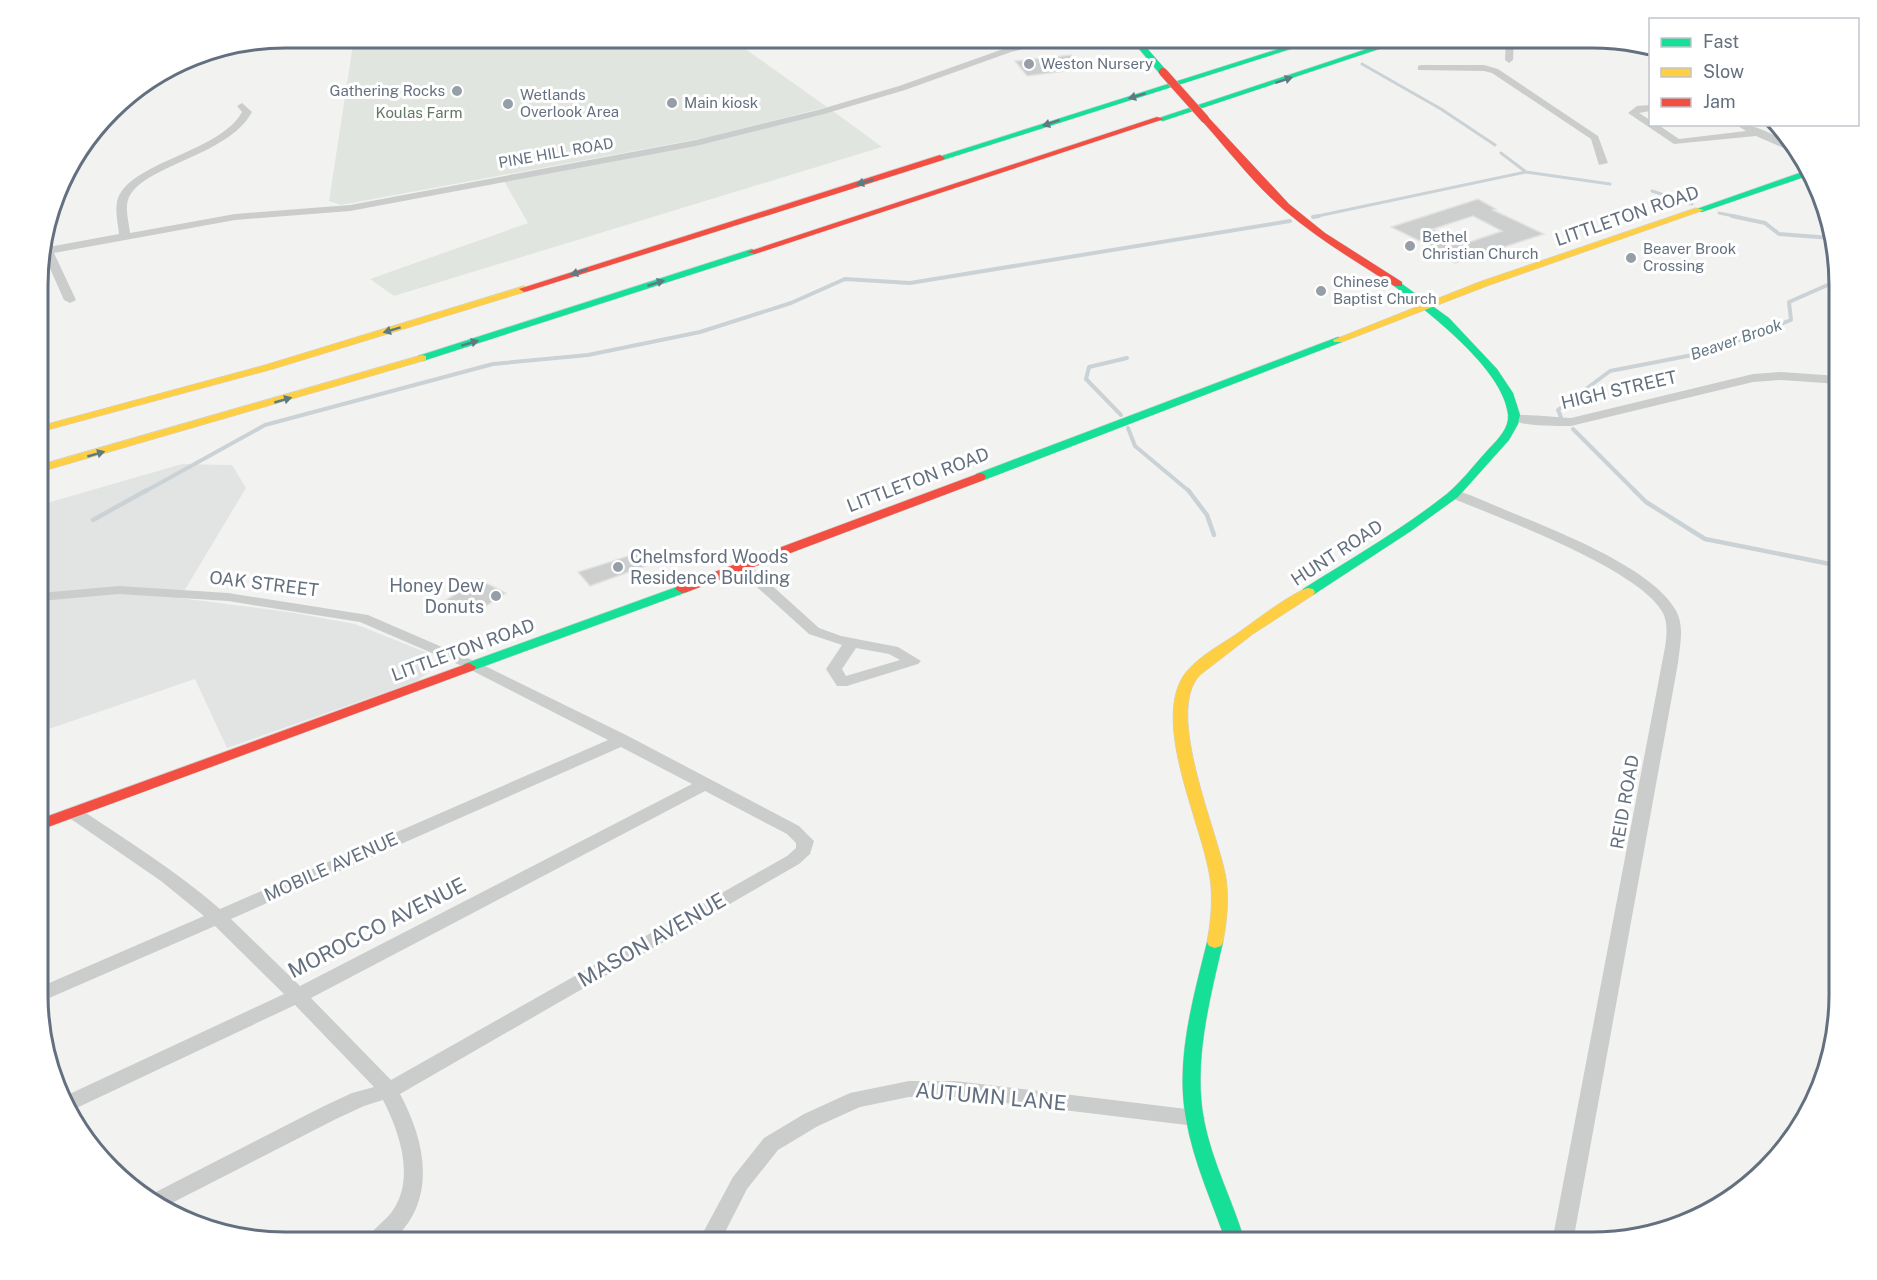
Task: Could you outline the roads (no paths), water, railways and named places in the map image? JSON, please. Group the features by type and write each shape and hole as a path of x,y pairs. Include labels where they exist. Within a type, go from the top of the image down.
{"main road":[{"path":"1143,48 1262,183 1297,216 1428,305 1493,371 1507,393 1513,417"},
{"path":"48,427 258,370 394,330 1290,48"},
{"path":"48,467 392,368 1377,48"},
{"name":"LITTLETON ROAD","path":"48,822 742,566 1428,305 1802,175"},
{"name":"HUNT ROAD","path":"1232,1232 1209,1167 1195,1118 1193,1068 1198,1016 1219,922 1216,870 1187,758 1179,710 1186,683 1196,671 1239,637 1407,528 1454,494 1505,438 1513,417"}],"street":[{"name":"PINE HILL ROAD","path":"51,250 243,216 350,208 696,143 871,97 1019,48"},
{"path":"1509,48 1509,60"},
{"path":"1421,68 1484,68 1496,71 1595,138 1604,163"},
{"path":"124,236 122,201 128,190 234,129 246,116 247,112 242,106"},
{"path":"1649,108 1640,108 1634,113 1649,123"},
{"path":"1653,126 1677,142 1756,133"},
{"path":"1743,126 1783,145"},
{"path":"50,261 70,300"},
{"name":"HIGH STREET","path":"1513,417 1546,422 1571,422 1753,378 1781,376 1829,379"},
{"name":"REID ROAD","path":"1454,494 1555,537 1647,587 1668,610 1674,628 1670,663 1565,1232"},
{"path":"742,566 814,631 852,642"},
{"name":"OAK STREET","path":"48,596 119,590 228,597 293,606 363,618 474,666"},
{"name":"MASON AVENUE","path":"163,1198 329,1113 359,1099 388,1091 793,860 804,850 805,841 793,830 622,740 474,666"},
{"name":"MOBILE AVENUE","path":"48,991 622,740"},
{"name":"MOROCCO AVENUE","path":"73,1102 297,996 705,784"},
{"path":"74,813 173,881 217,917 388,1091 413,1148 414,1185 409,1204 387,1232"},
{"name":"AUTUMN LANE","path":"714,1232 740,1183 771,1144 811,1120 857,1099 909,1089 955,1089 1195,1118"}],"waterway":[{"path":"1362,64 1441,109 1495,145"},
{"path":"1501,153 1526,172"},
{"path":"1319,216 1313,217 1526,172"},
{"path":"1526,172 1610,184"},
{"path":"1652,191 1692,204"},
{"path":"1719,213 1739,217"},
{"path":"1732,216 1765,223 1779,234 1824,237"},
{"path":"144,492 265,425 493,364 588,355 700,332 791,303 845,279 910,283 1290,221"},
{"name":"Beaver Brook","path":"1561,417 1558,410 1610,371 1708,352 1791,320 1789,302 1829,284"},
{"path":"1121,415 1086,379 1089,367 1127,358"},
{"path":"1128,428 1135,446 1189,491"},
{"name":"Beaver Brook","path":"1573,429 1646,502 1705,539 1829,564"},
{"path":"93,520 147,490"},
{"path":"1189,491 1207,515 1214,535"}],"place":[{"name":"Weston Nursery","path":"1029,64"},
{"name":"Gathering Rocks","path":"457,91"},
{"name":"Main kiosk","path":"672,103"},
{"name":"Wetlands Overlook Area","path":"508,104"},
{"name":"Bethel Christian Church","path":"1410,246"},
{"name":"Beaver Brook Crossing","path":"1631,258"},
{"name":"Chinese Baptist Church","path":"1321,291"},
{"name":"Chelmsford Woods Residence Building","path":"618,567"},
{"name":"Honey Dew Donuts","path":"496,596"}],"park label":[{"name":"Koulas Farm","path":"419,113"}]}
